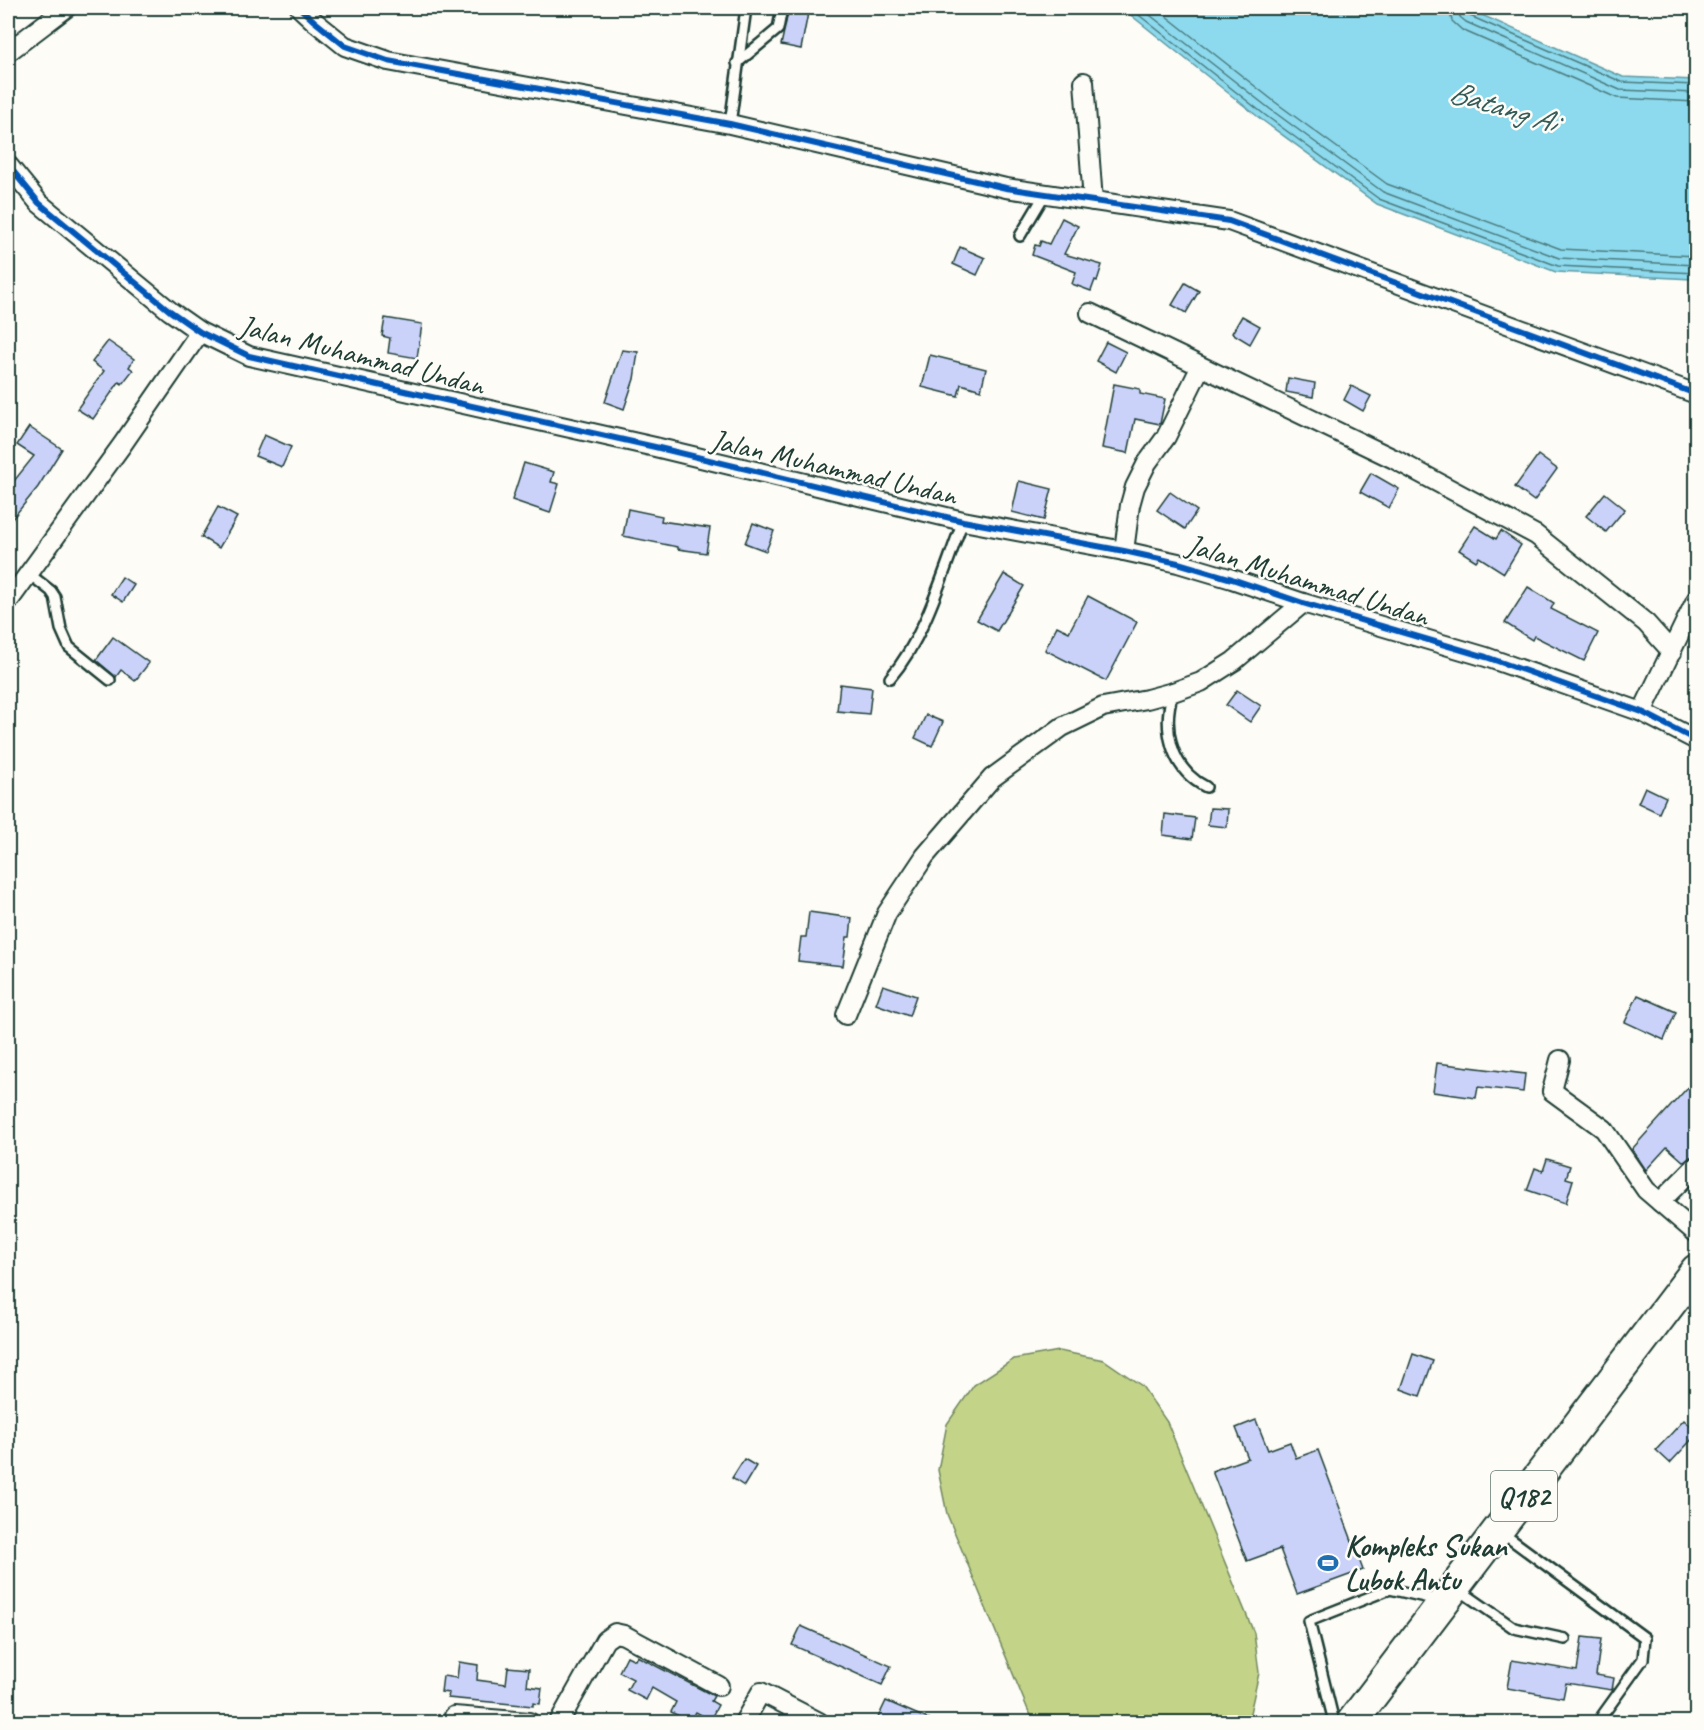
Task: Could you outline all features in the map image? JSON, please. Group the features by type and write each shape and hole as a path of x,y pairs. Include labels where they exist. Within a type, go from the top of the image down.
{"main road":[{"name":"Q182","path":"1352,1722 1696,1270"}],"street":[{"path":"8,52 66,8"},
{"path":"300,8 345,46 388,61 730,124 1006,188 1229,221 1696,394"},
{"path":"1084,82 1093,201"},
{"name":"Jalan Muhammad Undan","path":"8,165 39,203 170,311 221,344 249,356 655,447 963,521 1124,551 1232,579 1302,603 1486,657 1642,712 1696,740"},
{"path":"1090,313 1200,368 1394,459 1536,535 1646,623 1672,652"},
{"path":"10,595 122,445 200,332"},
{"path":"1124,551 1130,505 1135,487 1147,463 1166,437 1200,368"},
{"path":"1642,712 1696,600"},
{"path":"846,1015 887,913 925,856 992,778 1062,727 1103,707 1173,692 1201,682 1234,660 1302,603"},
{"path":"1560,1060 1552,1091 1604,1129 1646,1190 1696,1233"},
{"path":"1660,1202 1696,1166"},
{"path":"559,1722 605,1640 615,1634 624,1635 719,1686"},
{"path":"744,1722 761,1692 819,1722"},
{"path":"454,1716 529,1722"}],"lane":[{"path":"730,124 746,8"},
{"path":"737,63 778,29 782,8"},
{"path":"1020,236 1045,194"},
{"path":"890,678 920,631 963,521"},
{"path":"28,573 51,591 55,597 61,629 69,646 110,680"},
{"path":"1173,692 1169,719 1172,749 1186,772 1195,782 1206,787"},
{"path":"1498,1530 1645,1638 1643,1659 1602,1716 1604,1722"},
{"path":"1334,1722 1309,1621 1390,1589 1448,1594 1514,1628 1565,1639"}],"green space":[{"path":"1059,1351 1104,1360 1142,1386 1167,1422 1254,1633 1259,1673 1250,1713 1244,1722 1035,1722 1028,1710 947,1514 938,1470 947,1424 974,1385 1014,1359"}],"water":[{"name":"Batang Ai","path":"1122,8 1466,8 1623,77 1696,80 1696,278 1556,272 1377,204 1262,120"}],"building":[{"path":"789,8 809,8 801,49 781,45"},
{"path":"1062,218 1078,226 1064,254 1102,265 1091,291 1072,284 1076,272 1032,255 1035,245 1039,246 1041,241 1049,244"},
{"path":"960,247 985,258 977,275 953,264"},
{"path":"1185,283 1199,291 1186,313 1172,305"},
{"path":"1242,316 1260,326 1250,344 1232,333"},
{"path":"385,318 422,324 417,358 388,353 390,338 382,336"},
{"path":"108,341 134,359 129,367 133,370 122,384 119,382 93,419 77,409 104,371 92,362"},
{"path":"1106,342 1126,352 1116,372 1096,361"},
{"path":"622,350 638,352 634,379 624,409 605,402"},
{"path":"930,355 986,369 981,390 961,384 958,396 922,387"},
{"path":"1288,378 1315,383 1313,397 1286,392"},
{"path":"1114,384 1140,389 1140,394 1165,399 1160,424 1135,419 1128,453 1102,448"},
{"path":"1351,386 1371,396 1363,411 1344,400"},
{"path":"29,427 62,449 38,487 8,524 8,476 14,481 34,456 17,445"},
{"path":"264,435 291,447 282,467 255,456"},
{"path":"1538,455 1557,469 1534,501 1515,487"},
{"path":"524,463 554,472 551,482 559,484 550,513 512,500"},
{"path":"1371,473 1399,489 1389,508 1360,492"},
{"path":"1019,481 1052,489 1044,520 1012,512"},
{"path":"1170,492 1197,511 1185,529 1157,510"},
{"path":"1605,493 1625,509 1606,532 1586,516"},
{"path":"218,507 237,517 219,548 201,537"},
{"path":"628,509 662,516 661,521 710,528 706,553 623,536"},
{"path":"753,523 774,531 766,551 745,543"},
{"path":"1475,526 1496,539 1501,531 1521,545 1504,573 1479,557 1476,561 1459,550"},
{"path":"1004,574 1024,586 997,631 977,620"},
{"path":"122,577 134,585 123,602 111,594"},
{"path":"1528,587 1554,603 1551,609 1598,633 1584,661 1534,636 1532,640 1505,623"},
{"path":"1088,596 1137,622 1106,681 1045,650 1057,626 1069,632"},
{"path":"113,637 149,663 135,681 121,670 116,677 96,660"},
{"path":"840,684 872,688 869,714 837,711"},
{"path":"1237,690 1261,706 1250,722 1226,705"},
{"path":"926,715 943,722 932,746 915,738"},
{"path":"1645,787 1666,797 1659,813 1638,803"},
{"path":"1210,808 1228,809 1227,827 1208,825"},
{"path":"1165,814 1195,818 1192,839 1163,835"},
{"path":"809,912 852,918 843,966 798,961 801,937 806,937"},
{"path":"883,985 916,996 909,1016 876,1004"},
{"path":"1638,995 1676,1012 1664,1040 1625,1022"},
{"path":"1437,1063 1525,1074 1523,1092 1478,1087 1476,1098 1433,1092"},
{"path":"1688,1087 1696,1094 1696,1155 1684,1162 1667,1147 1646,1170 1632,1149"},
{"path":"1547,1159 1570,1166 1566,1178 1573,1180 1566,1203 1527,1190 1535,1168 1543,1171"},
{"path":"1413,1354 1433,1361 1420,1396 1401,1389"},
{"path":"1256,1420 1268,1450 1290,1442 1296,1458 1318,1450 1363,1570 1297,1594 1280,1549 1247,1561 1212,1471 1248,1458 1236,1428"},
{"path":"1684,1420 1696,1431 1696,1435 1670,1463 1656,1450"},
{"path":"744,1459 756,1466 744,1486 732,1478"},
{"path":"801,1626 891,1666 882,1685 792,1645"},
{"path":"1582,1637 1601,1639 1596,1675 1614,1678 1612,1690 1566,1683 1563,1698 1507,1688 1512,1660 1577,1671"},
{"path":"627,1656 635,1660 637,1656 714,1696 711,1701 718,1705 710,1720 696,1712 690,1722 671,1712 676,1702 652,1688 646,1700 627,1690 633,1679 619,1672"},
{"path":"459,1662 478,1665 477,1680 506,1684 508,1667 529,1669 527,1686 542,1688 540,1704 533,1703 533,1706 448,1698 449,1693 441,1692 443,1676 457,1678"},
{"path":"886,1701 935,1722 876,1722"}],"cycle path":[{"path":"300,8 345,46 388,61 730,124 1006,188 1229,221 1696,394"},
{"path":"8,165 39,203 170,311 200,332 249,356 655,447 963,521 1178,563 1486,657 1642,712 1696,740"}],"place":[{"name":"Kompleks Sukan Lubok Antu","path":"1328,1563"}]}
